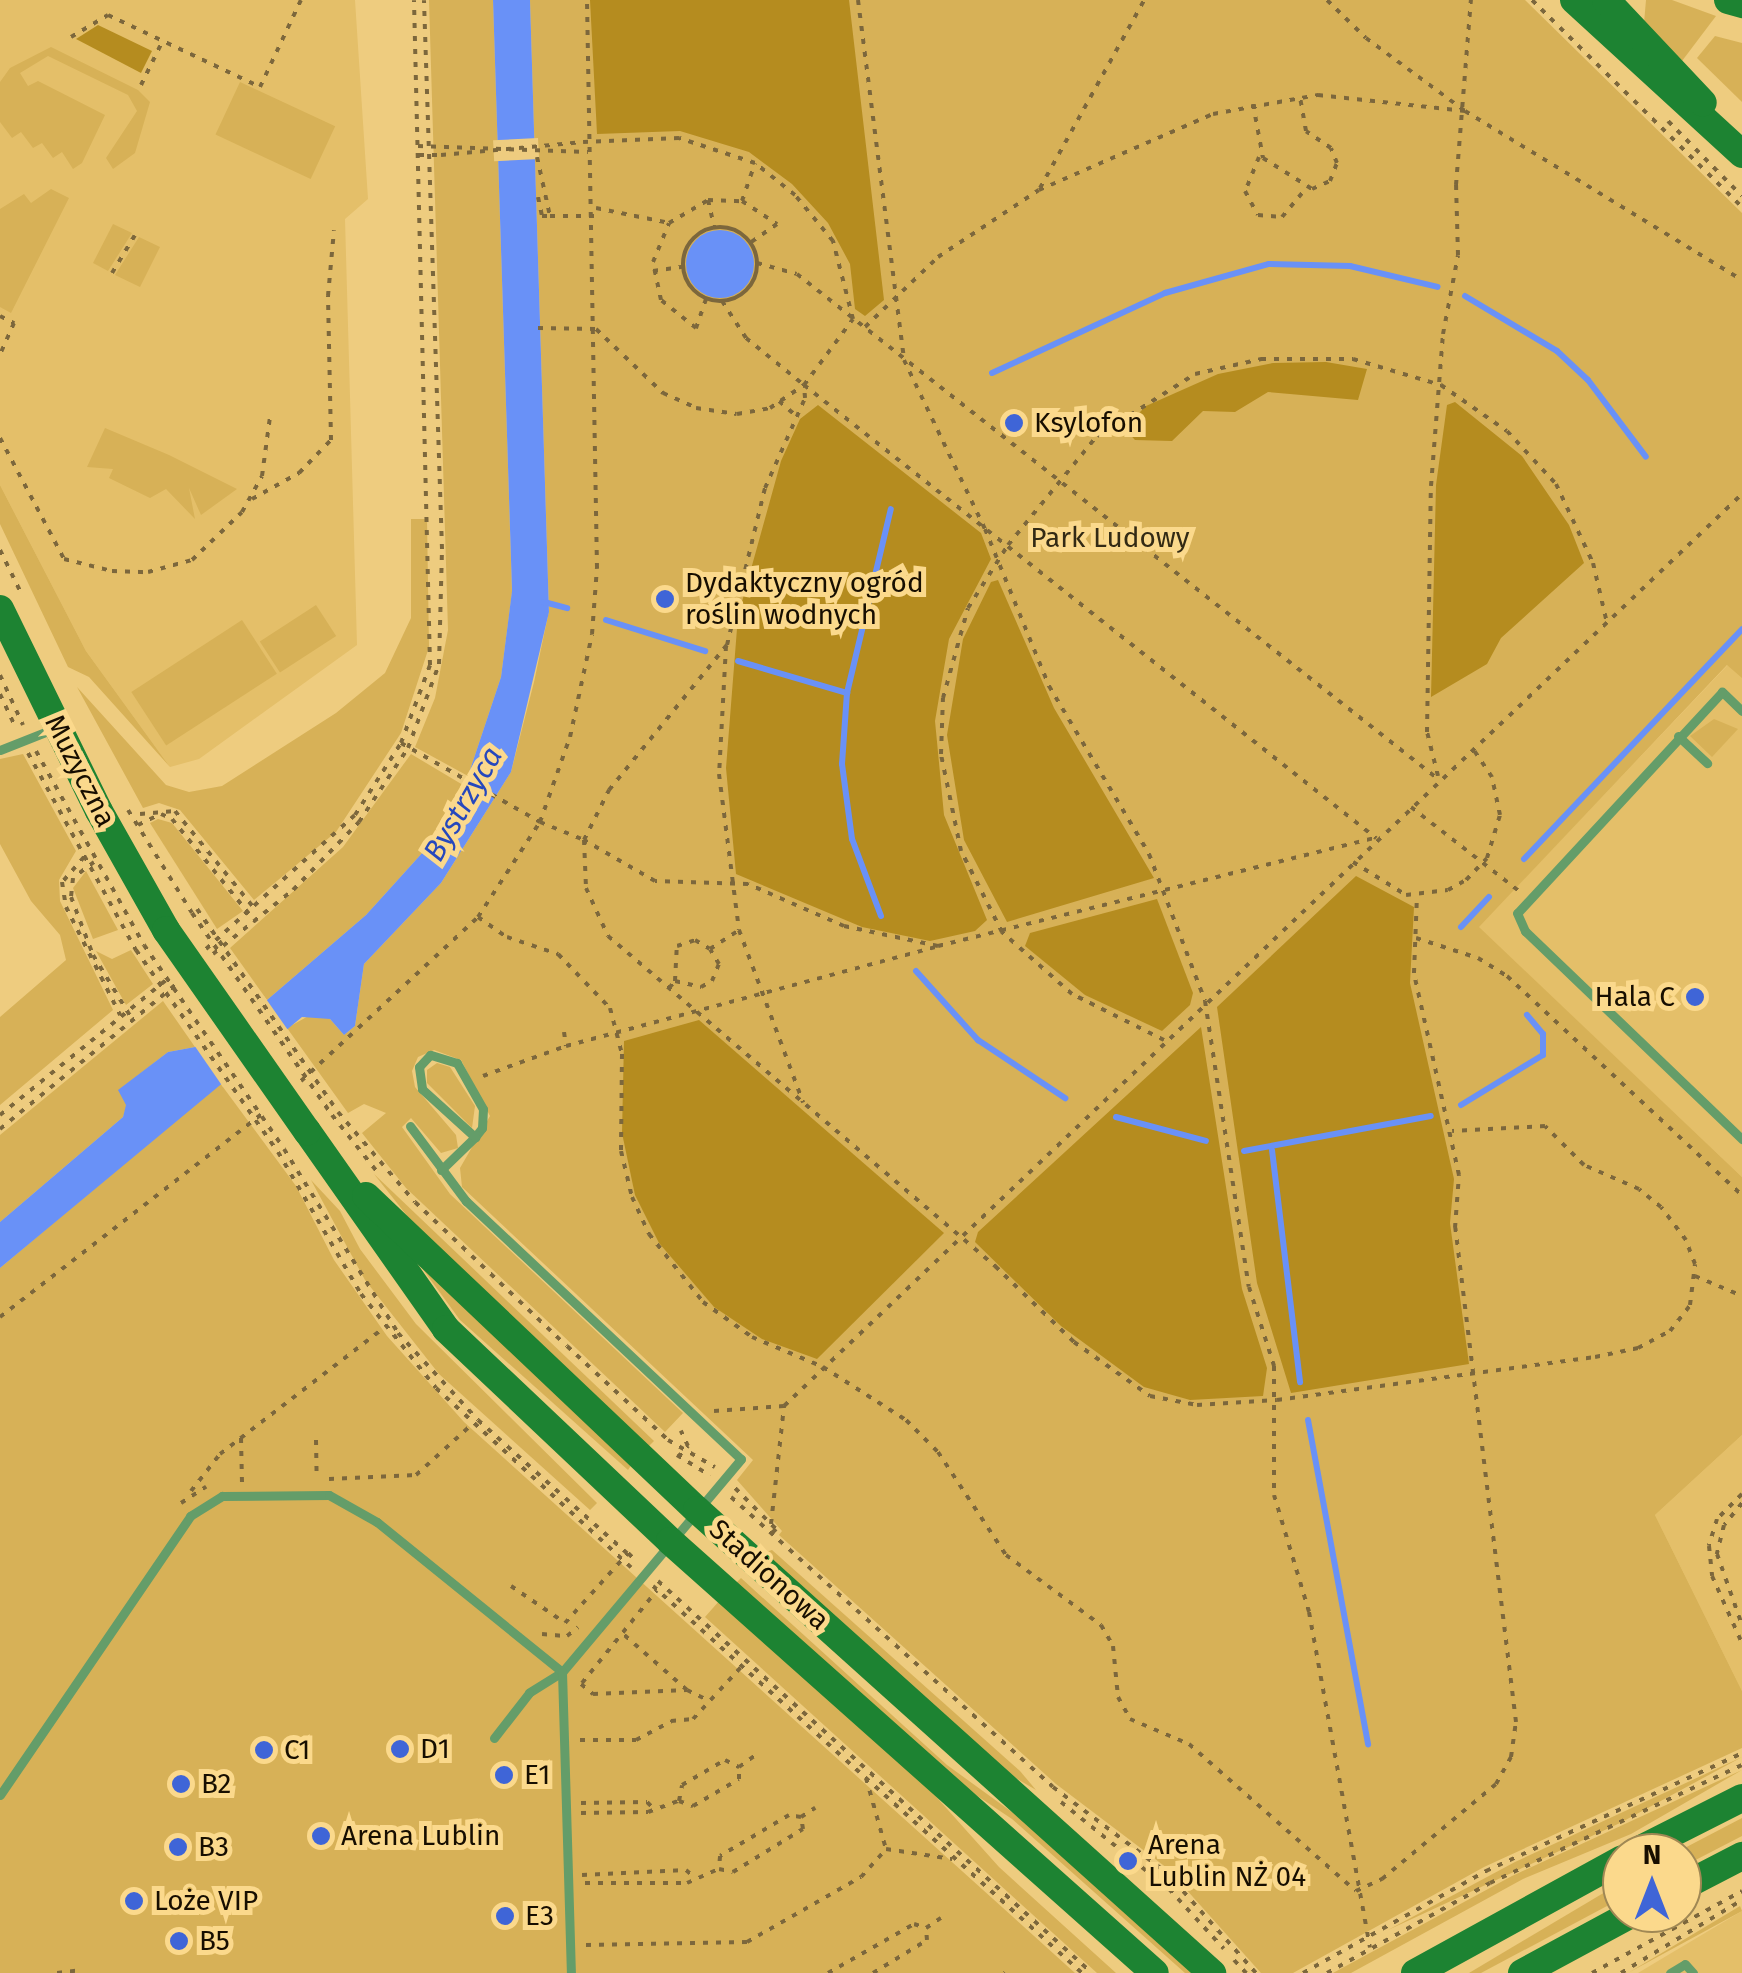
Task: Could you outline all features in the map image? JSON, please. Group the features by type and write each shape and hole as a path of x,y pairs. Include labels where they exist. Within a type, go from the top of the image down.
{"street":[{"path":"1574,0 1736,148"},
{"path":"1606,0 1696,93 1736,148"},
{"path":"1636,0 1636,30"},
{"path":"1728,0 1742,4"},
{"name":"Muzyczna","path":"0,609 155,938 307,1131"},
{"name":"Stadionowa","path":"307,1131 446,1330 670,1540 1155,1973"},
{"name":"Stadionowa","path":"335,1166 697,1510 1212,1973"},
{"path":"1673,1833 1742,1798"},
{"path":"1702,1877 1742,1856"},
{"path":"1416,1973 1602,1870"},
{"name":"Stadionowa","path":"1066,1897 1130,1973"},
{"path":"1522,1973 1602,1930"}],"lane":[{"path":"1742,711 1722,692 1526,900 1518,921 1742,1139"},
{"path":"0,750 57,727"},
{"path":"1678,736 1707,762"},
{"path":"441,1170 475,1137 484,1122 479,1100 452,1057 430,1055 419,1067 422,1089 475,1137"},
{"path":"410,1126 441,1170 741,1460 562,1672 529,1693 494,1738"},
{"path":"0,1794 190,1516 222,1496 343,1499 562,1672 566,1684 575,1878 571,1973"},
{"path":"1670,1973 1685,1964 1694,1973"}],"path":[{"path":"72,37 108,15 260,87 301,0"},
{"path":"247,914 355,815 401,743 433,646 414,0"},
{"path":"209,958 345,838 408,748 442,645 424,0"},
{"path":"286,1094 478,917 538,821 570,737 592,634 596,329 594,216 587,152 590,142 586,0"},
{"path":"858,0 904,360 986,529 1049,686 1163,888 1206,1001 1249,1286 1268,1331 1277,1400 1274,1494 1309,1612 1356,1891 1370,1948"},
{"path":"1038,190 1144,0"},
{"path":"1326,0 1366,38 1466,111 1742,280"},
{"path":"1438,779 1427,732 1426,623 1441,385 1458,255 1456,185 1466,111 1471,0"},
{"path":"1532,0 1742,207"},
{"path":"141,85 163,40"},
{"path":"865,328 894,295 1038,190 1212,114 1300,97 1466,111"},
{"path":"1253,104 1260,154 1245,192 1252,211 1282,217 1307,187 1330,181 1337,163 1331,148 1306,131 1300,97"},
{"path":"419,155 679,138 756,163 795,195 834,241 853,319"},
{"path":"418,146 587,152"},
{"path":"1260,154 1307,187"},
{"path":"537,158 550,216"},
{"path":"742,201 756,163"},
{"path":"538,197 542,216 594,216"},
{"path":"593,208 668,223 708,200 742,201 777,224 750,243"},
{"path":"708,200 714,227"},
{"path":"668,223 653,271 660,300 684,323 696,328 706,298"},
{"path":"714,227 735,230 750,243 756,263 745,290 722,301 706,298 683,267 689,244 714,227"},
{"path":"252,499 300,473 332,440 328,296 334,230"},
{"path":"112,273 135,235"},
{"path":"756,263 797,274 1438,779"},
{"path":"653,271 683,267"},
{"path":"722,301 746,338 1376,838"},
{"path":"0,316 14,323 0,354"},
{"path":"538,328 596,329 635,372 684,403 737,414 779,401 804,385 853,319"},
{"path":"1164,1040 1072,994 1002,932 965,863 948,813 941,754 952,654 968,608 1008,545 1060,479 1128,411 1221,364 1301,354 1353,359 1441,385 1507,431 1556,484 1593,563 1608,623"},
{"path":"803,1102 739,930 720,774 726,645 765,488 805,398 804,385"},
{"path":"779,401 795,414"},
{"path":"0,438 64,559 84,566 137,572 182,565 224,533 252,499 262,476 270,417"},
{"path":"668,1440 696,1415 784,1406 1376,838 1742,494"},
{"path":"0,550 28,610"},
{"path":"726,645 608,790 584,840 586,888 602,926 1074,1342 1150,1396 1197,1405 1277,1400 1638,1348 1681,1318 1695,1276 1692,1251 1661,1206 1639,1188 1584,1165 1545,1126 1450,1131"},
{"path":"0,674 27,742 84,857 155,938 281,1150 398,1333 478,1420 1092,1973"},
{"path":"0,694 136,950 281,1150"},
{"path":"401,743 538,821 584,840 655,880 731,882 844,926 938,946"},
{"path":"1353,862 1384,886 1417,896 1448,890 1482,865 1500,815 1492,777 1473,749"},
{"path":"122,801 334,1114 415,1202 668,1440 722,1481 1053,1787 1166,1872 1256,1973"},
{"path":"1411,807 1517,888"},
{"path":"140,814 175,811 255,909"},
{"path":"138,825 161,814 172,819 255,921"},
{"path":"474,1080 566,1046 619,1035 938,946 1376,838"},
{"path":"84,857 65,877 64,898 84,952 120,1016"},
{"path":"91,864 73,878 71,897 93,955 132,1018"},
{"path":"1356,1891 1382,1879 1496,1784 1514,1742 1509,1648 1496,1594 1500,1548 1473,1371 1450,1131 1421,1018 1415,938 1417,896"},
{"path":"478,917 576,968 610,1008 619,1035 621,1152 649,1234 722,1318 823,1368 922,1435 1006,1554 1101,1625 1113,1646 1118,1697 1130,1719 1189,1744 1356,1891"},
{"path":"710,949 739,930"},
{"path":"1415,938 1478,958 1507,976 1742,1195"},
{"path":"670,988 675,981 677,946 694,940 710,949 719,964 712,982 702,987 675,981"},
{"path":"0,1129 178,982"},
{"path":"0,1115 132,1006"},
{"path":"564,1032 566,1046"},
{"path":"0,1317 270,1107"},
{"path":"1695,1276 1742,1296"},
{"path":"174,1510 191,1492 200,1473 240,1438 384,1327"},
{"path":"771,1524 784,1406"},
{"path":"298,1479 416,1475 472,1425"},
{"path":"681,1431 688,1446"},
{"path":"240,1438 242,1494"},
{"path":"316,1440 317,1479"},
{"path":"344,1479 352,1488"},
{"path":"227,1481 260,1480"},
{"path":"191,1492 210,1486"},
{"path":"1742,1494 1718,1520 1709,1554 1712,1576 1742,1643"},
{"path":"1742,1503 1724,1525 1717,1554 1742,1625"},
{"path":"766,1539 1040,1785 1169,1889 1246,1973"},
{"path":"511,1586 565,1623 628,1553"},
{"path":"620,1578 630,1566"},
{"path":"581,1684 657,1590"},
{"path":"532,1629 567,1636 587,1616"},
{"path":"621,1632 687,1690 710,1702"},
{"path":"567,1740 636,1740 670,1722 693,1719 742,1666"},
{"path":"566,1684 581,1684 593,1694 687,1690"},
{"path":"1303,1973 1486,1872 1742,1753"},
{"path":"739,1767 754,1756"},
{"path":"679,1801 682,1785 724,1760 739,1767"},
{"path":"1326,1973 1530,1863 1742,1766"},
{"path":"653,1808 647,1802 581,1803 581,1813 653,1808 679,1801 693,1806 739,1779 739,1767"},
{"path":"866,1778 886,1848"},
{"path":"720,1868 720,1856 789,1815 800,1817 815,1808"},
{"path":"692,1876 686,1870 585,1871 575,1878 586,1885 687,1883 692,1876 720,1868 733,1872 804,1829 800,1817"},
{"path":"886,1848 956,1859"},
{"path":"571,1946 746,1942 861,1877 886,1848"},
{"path":"1592,1973 1742,1890"},
{"path":"1621,1973 1742,1900"},
{"path":"926,1928 941,1918"},
{"path":"828,1973 914,1924 926,1928"},
{"path":"873,1973 928,1940 926,1928"},
{"path":"58,1973 82,1970"}],"shaded area":[{"path":"0,0 355,0 368,199 345,219 357,645 199,759 170,767 86,651 0,485"},
{"path":"590,0 849,0 884,300 865,316 855,309 850,264 828,223 792,184 749,152 680,131 597,134"},
{"path":"98,25 152,51 141,73 76,39"},
{"path":"1326,362 1367,369 1358,400 1268,392 1235,412 1203,411 1172,441 1135,440 1124,428 1146,406 1218,374 1273,363"},
{"path":"1455,402 1522,456 1569,525 1584,563 1501,638 1487,664 1431,697 1436,485 1447,405"},
{"path":"818,405 981,533 991,559 949,639 935,721 944,815 987,920 975,931 930,941 862,927 736,874 726,768 738,616 781,461 800,419"},
{"path":"998,580 1054,708 1154,878 1007,922 964,840 947,735 963,639 991,582"},
{"path":"1742,650 1742,1177 1478,927"},
{"path":"1356,876 1414,907 1410,983 1454,1179 1450,1223 1469,1364 1291,1393 1257,1283 1217,1007"},
{"path":"1157,899 1193,993 1190,1005 1162,1031 1085,995 1025,946 1030,933"},
{"path":"699,1020 944,1233 817,1359 762,1339 714,1307 659,1243 635,1195 622,1133 624,1041"},
{"path":"1201,1027 1242,1289 1267,1368 1263,1396 1190,1400 1144,1387 1061,1326 975,1242 978,1232"},
{"path":"1742,1435 1742,1691 1655,1515"},
{"path":"1742,1911 1742,1973 1638,1973 1663,1958"}],"green space":[{"path":"429,0 493,0 512,592 501,677 468,776 415,747 435,698 448,630"},
{"name":"Park Ludowy","path":"530,0 1525,0 1742,213 1742,678 1727,665 1479,927 1742,1177 1742,1435 1655,1515 1742,1691 1742,1748 1484,1867 1293,1973 1261,1973 1167,1868 1056,1784 779,1535 782,1531 737,1480 753,1460 462,1187 460,1168 490,1116 461,1060 434,1050 418,1057 412,1071 415,1087 456,1135 458,1148 441,1153 411,1118 402,1127 450,1194 683,1413 665,1432 406,1188 362,1133 386,1113 364,1104 348,1113 287,1028 312,1014 329,1018 344,1035 355,1026 364,964 441,883 511,772 534,682 549,611"},
{"path":"1646,0 1672,0 1716,16 1682,61 1644,23"},
{"path":"1715,36 1742,43 1742,102 1697,58"},
{"path":"51,47 138,90 150,102 135,153 113,169 106,158 137,111 128,95 48,56 20,73 28,86 38,81 105,115 82,163 73,169 62,152 53,158 42,143 33,148 21,132 12,138 0,122 0,82 10,68"},
{"path":"240,82 335,126 311,179 215,135"},
{"path":"51,189 69,198 11,313 0,307 0,209 24,194 31,203"},
{"path":"113,224 132,233 108,271 93,263"},
{"path":"139,237 160,247 140,287 115,275"},
{"path":"105,428 237,489 201,515 189,488 195,519 166,489 150,498 109,478 113,469 87,467"},
{"path":"0,485 86,651 170,767 89,677 68,667 0,524"},
{"path":"411,519 427,519 429,647 401,733 336,832 254,900 180,810 159,803 143,808 77,687 166,785 189,792 222,786 336,713 385,673 411,618"},
{"path":"316,605 336,636 280,673 260,641"},
{"path":"242,620 277,674 166,746 131,692"},
{"path":"1714,719 1738,729 1712,757 1690,736"},
{"path":"23,754 76,851 59,880 60,901 113,1010 0,1105 0,1017 66,960 60,935 31,901 0,844 0,759"},
{"path":"411,754 463,785 433,841 366,915 267,1000 230,948 343,847"},
{"path":"158,819 172,823 243,911 217,929 150,823"},
{"path":"86,871 118,930 93,939 73,888"},
{"path":"131,950 153,984 126,1005 96,951 112,959"},
{"path":"163,1001 195,1047 168,1052 119,1090 127,1105 123,1117 0,1222 0,1135"},
{"path":"437,1063 450,1067 475,1106 472,1128 427,1083 427,1070"},
{"path":"220,1083 296,1186 334,1260 387,1336 464,1422 1075,1973 0,1973 0,1268"},
{"path":"374,1174 654,1441 648,1447 416,1227"},
{"path":"311,1180 340,1211 360,1249 416,1324 597,1503 590,1510 439,1374 365,1280"},
{"path":"411,1253 632,1464 628,1470 460,1320"},
{"path":"772,1550 1020,1771 1036,1790 1014,1777 763,1553"},
{"path":"741,1578 947,1765 1016,1815 1194,1973 1185,1973 1012,1819 964,1787 736,1583"},
{"path":"720,1600 931,1791 999,1867 1116,1973 1097,1973 705,1617"},
{"path":"1742,1757 1620,1823 1388,1930 1515,1862"},
{"path":"1742,1770 1633,1833 1605,1833"},
{"path":"1742,1818 1742,1836 1702,1857 1702,1839"},
{"path":"1602,1835 1602,1846 1523,1879 1351,1973 1333,1973 1512,1876"},
{"path":"1602,1894 1602,1909 1481,1973 1469,1973"},
{"path":"1740,1906 1742,1911 1702,1933 1702,1929"},
{"path":"1695,1933 1702,1933 1628,1973"}],"water":[{"name":"Bystrzyca","path":"493,0 530,0 549,612 511,772 441,883 364,964 355,1026 344,1035 330,1019 302,1017 0,1268 0,1222 123,1117 126,1105 118,1090 168,1052 195,1047 267,1000 366,915 433,841 468,776 501,677 512,591"},
{"path":"720,230 733,232 744,240 752,251 752,277 744,288 733,296 720,298 707,296 696,288 688,277 686,264 688,251 696,240 707,232"}],"pier":[{"path":"538,138 539,159 494,161 493,140"},
{"path":"264,996 290,1033 223,1087 192,1042"}],"waterway":[{"path":"992,373 1165,293 1269,264 1350,266 1438,287"},
{"path":"1465,296 1557,351 1588,380 1646,457"},
{"path":"881,916 852,839 842,764 847,693 891,509"},
{"path":"544,602 567,608"},
{"path":"606,620 705,651"},
{"path":"1524,859 1742,629"},
{"path":"738,661 847,693"},
{"path":"1461,927 1489,897"},
{"path":"916,971 978,1040 1065,1098"},
{"path":"1461,1105 1543,1055 1543,1034 1527,1015"},
{"path":"1244,1151 1431,1116"},
{"path":"1116,1117 1206,1141"},
{"path":"1272,1150 1300,1382"},
{"path":"1308,1420 1368,1744"}],"place":[{"name":"Ksylofon","path":"1014,423"},
{"name":"Dydaktyczny ogród roślin wodnych","path":"665,599"},
{"name":"Hala C","path":"1695,997"},
{"name":"D1","path":"400,1749"},
{"name":"C1","path":"264,1750"},
{"name":"E1","path":"504,1775"},
{"name":"B2","path":"181,1784"},
{"name":"Arena Lublin","path":"321,1836"},
{"name":"B3","path":"178,1847"},
{"name":"Arena Lublin NŻ 04","path":"1128,1861"},
{"name":"Loże VIP","path":"134,1901"},
{"name":"E3","path":"505,1916"},
{"name":"B5","path":"179,1941"}]}
